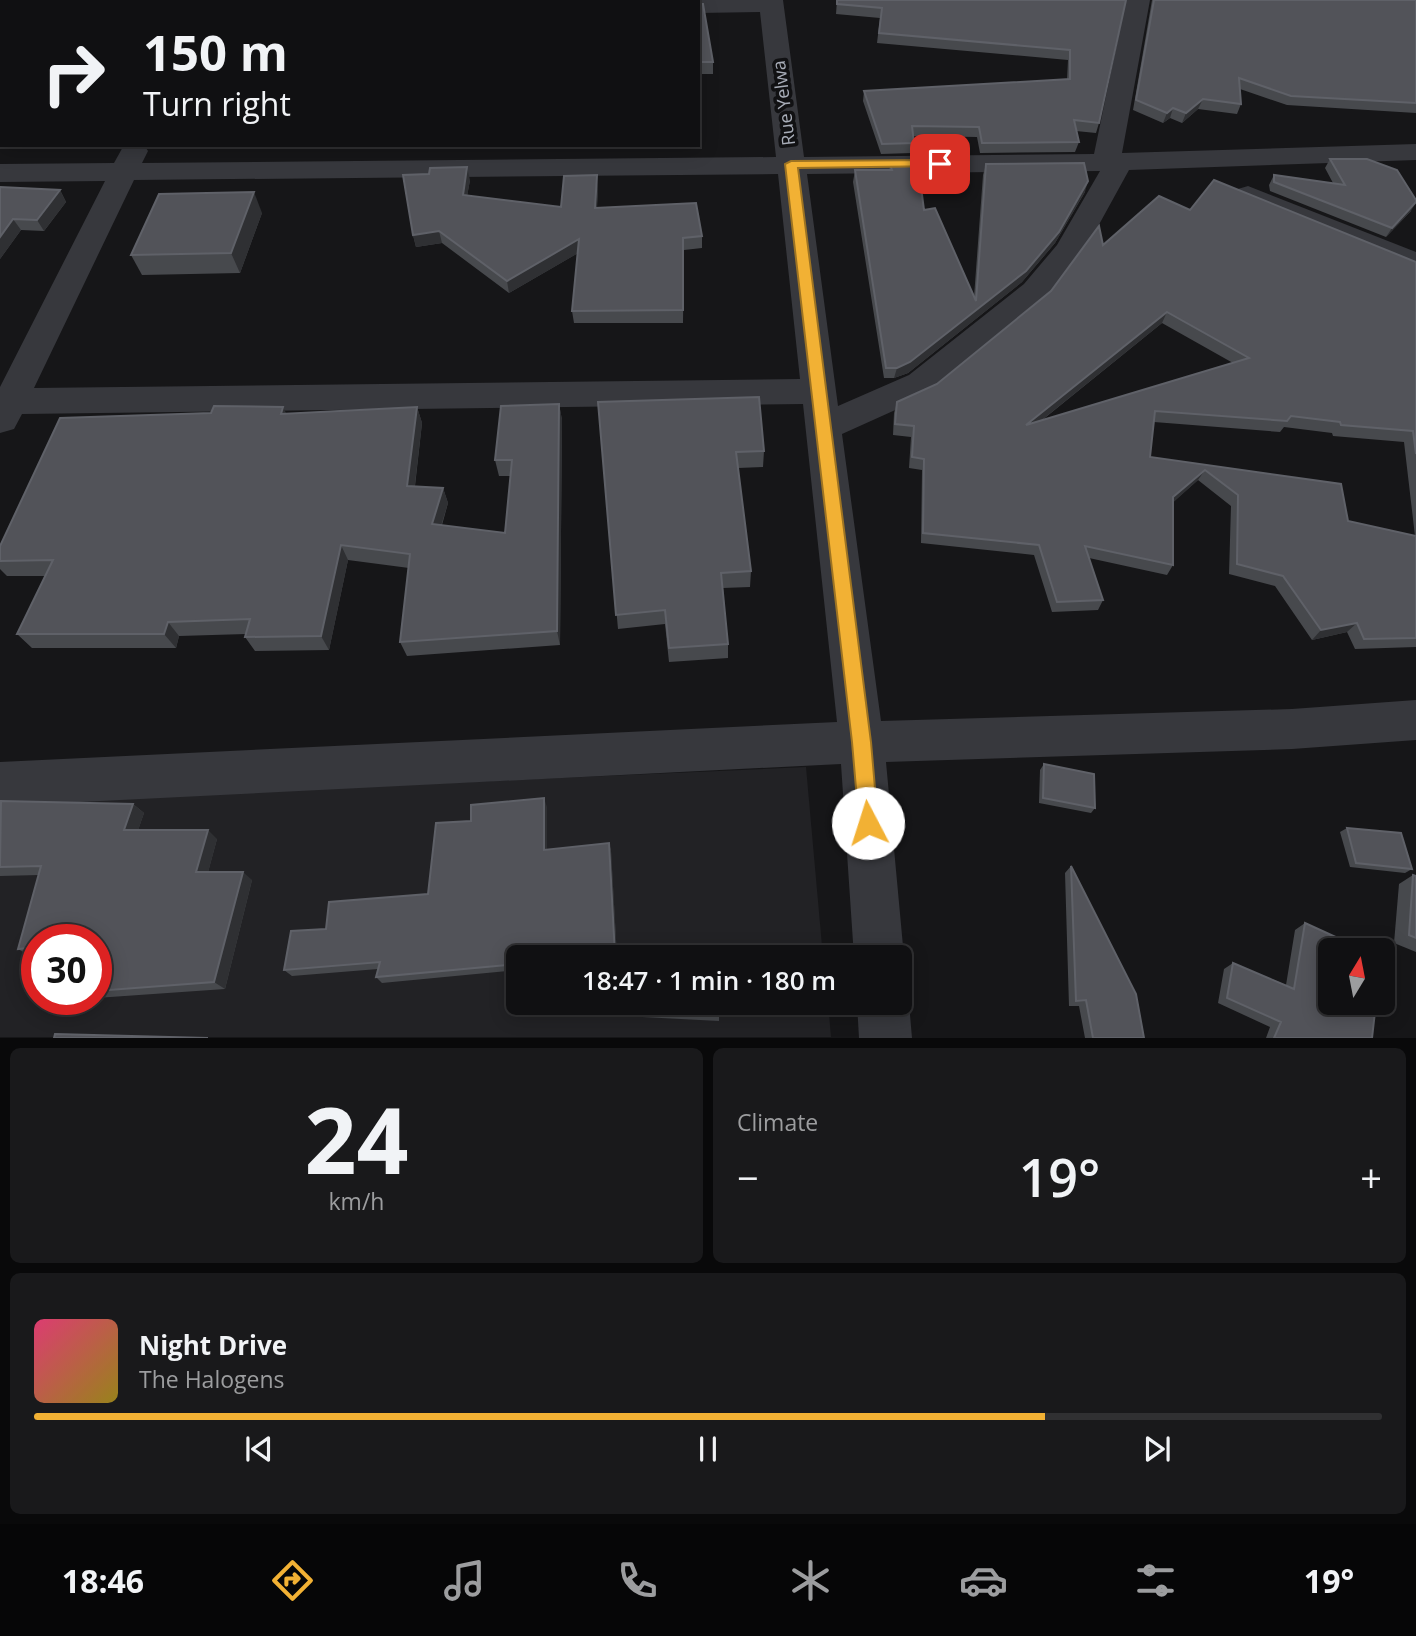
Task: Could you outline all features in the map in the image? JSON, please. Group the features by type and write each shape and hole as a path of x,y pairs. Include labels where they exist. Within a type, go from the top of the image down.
{"street":[{"path":"824,427 921,384 1035,292 1070,250 1113,162 1125,55 1138,0"},
{"path":"700,6 771,2"},
{"name":"Rue Yelwa","path":"771,2 862,742 879,945"},
{"path":"0,173 130,158 791,164 1113,162 1416,152"},
{"path":"130,158 4,408 818,390"},
{"path":"1158,160 1359,238 1416,264"},
{"path":"0,784 862,742 1292,729 1408,720"},
{"path":"884,1015 886,1038"}],"shaded area":[{"path":"806,767 822,945 506,945 506,1015 829,1015 831,1037 0,1037 0,803"}],"building":[{"path":"837,0 1126,0 1099,123 1074,120 1079,142 982,143 979,127 912,126 914,143 882,144 864,91 1070,79 1070,50 879,33 882,8 837,4"},
{"path":"1154,0 1416,0 1416,103 1291,96 1239,78 1241,104 1203,99 1186,113 1173,108 1167,113 1136,100"},
{"path":"700,4 703,4 713,62 700,62"},
{"path":"1330,159 1367,159 1397,170 1416,202 1392,228 1274,182 1274,175 1345,185"},
{"path":"1084,163 1088,181 1059,232 1026,271 910,362 897,368 886,368 855,170 892,170 890,165 918,164 924,210 935,208 976,301 986,164"},
{"path":"467,167 463,195 561,207 564,176 597,175 595,208 696,203 702,236 683,238 683,310 572,311 579,239 507,281 439,231 413,235 403,175 429,174 430,168"},
{"path":"1214,180 1416,262 1416,454 1413,431 1341,425 1340,422 1291,416 1287,421 1155,411 1150,457 1341,484 1348,521 1416,536 1416,638 1364,639 1357,623 1321,630 1283,576 1237,564 1238,495 1205,470 1173,497 1173,565 1085,546 1103,600 1057,602 1039,545 923,533 924,459 912,457 914,426 895,424 897,402 937,384 1051,291 1099,226 1103,245 1159,196 1190,210","holes":["1167,312 1249,358 1026,425"]},
{"path":"0,187 60,190 37,220 13,219 0,237"},
{"path":"254,192 231,253 131,255 159,194"},
{"path":"759,397 764,451 736,452 751,571 721,573 728,644 669,648 665,610 616,615 598,402"},
{"path":"559,404 557,631 400,642 410,554 341,545 321,636 245,637 250,619 168,622 164,634 17,634 53,560 0,561 0,546 60,418 211,413 214,406 283,407 281,414 417,407 407,486 443,488 432,524 505,533 512,460 495,460 501,406"},
{"path":"1044,764 1094,774 1095,808 1043,798"},
{"path":"544,798 544,850 609,843 614,945 506,945 506,965 376,977 380,962 284,970 291,931 326,929 329,902 428,894 436,823 471,821 471,805"},
{"path":"1,801 133,804 124,830 208,830 196,872 243,872 214,982 112,990 112,924 25,924 41,866 0,867"},
{"path":"1347,828 1401,833 1412,869 1356,863"},
{"path":"1071,866 1136,994 1144,1038 1093,1038 1086,1000 1076,1001"},
{"path":"1413,875 1416,876 1416,938 1409,935"},
{"path":"1305,923 1338,938 1318,938 1318,1015 1375,1015 1372,1038 1274,1038 1281,1022 1227,998 1233,963 1294,989"},
{"path":"55,1034 208,1038 54,1038"}],"route":[{"path":"868,823 862,742 791,164 940,164"}]}
